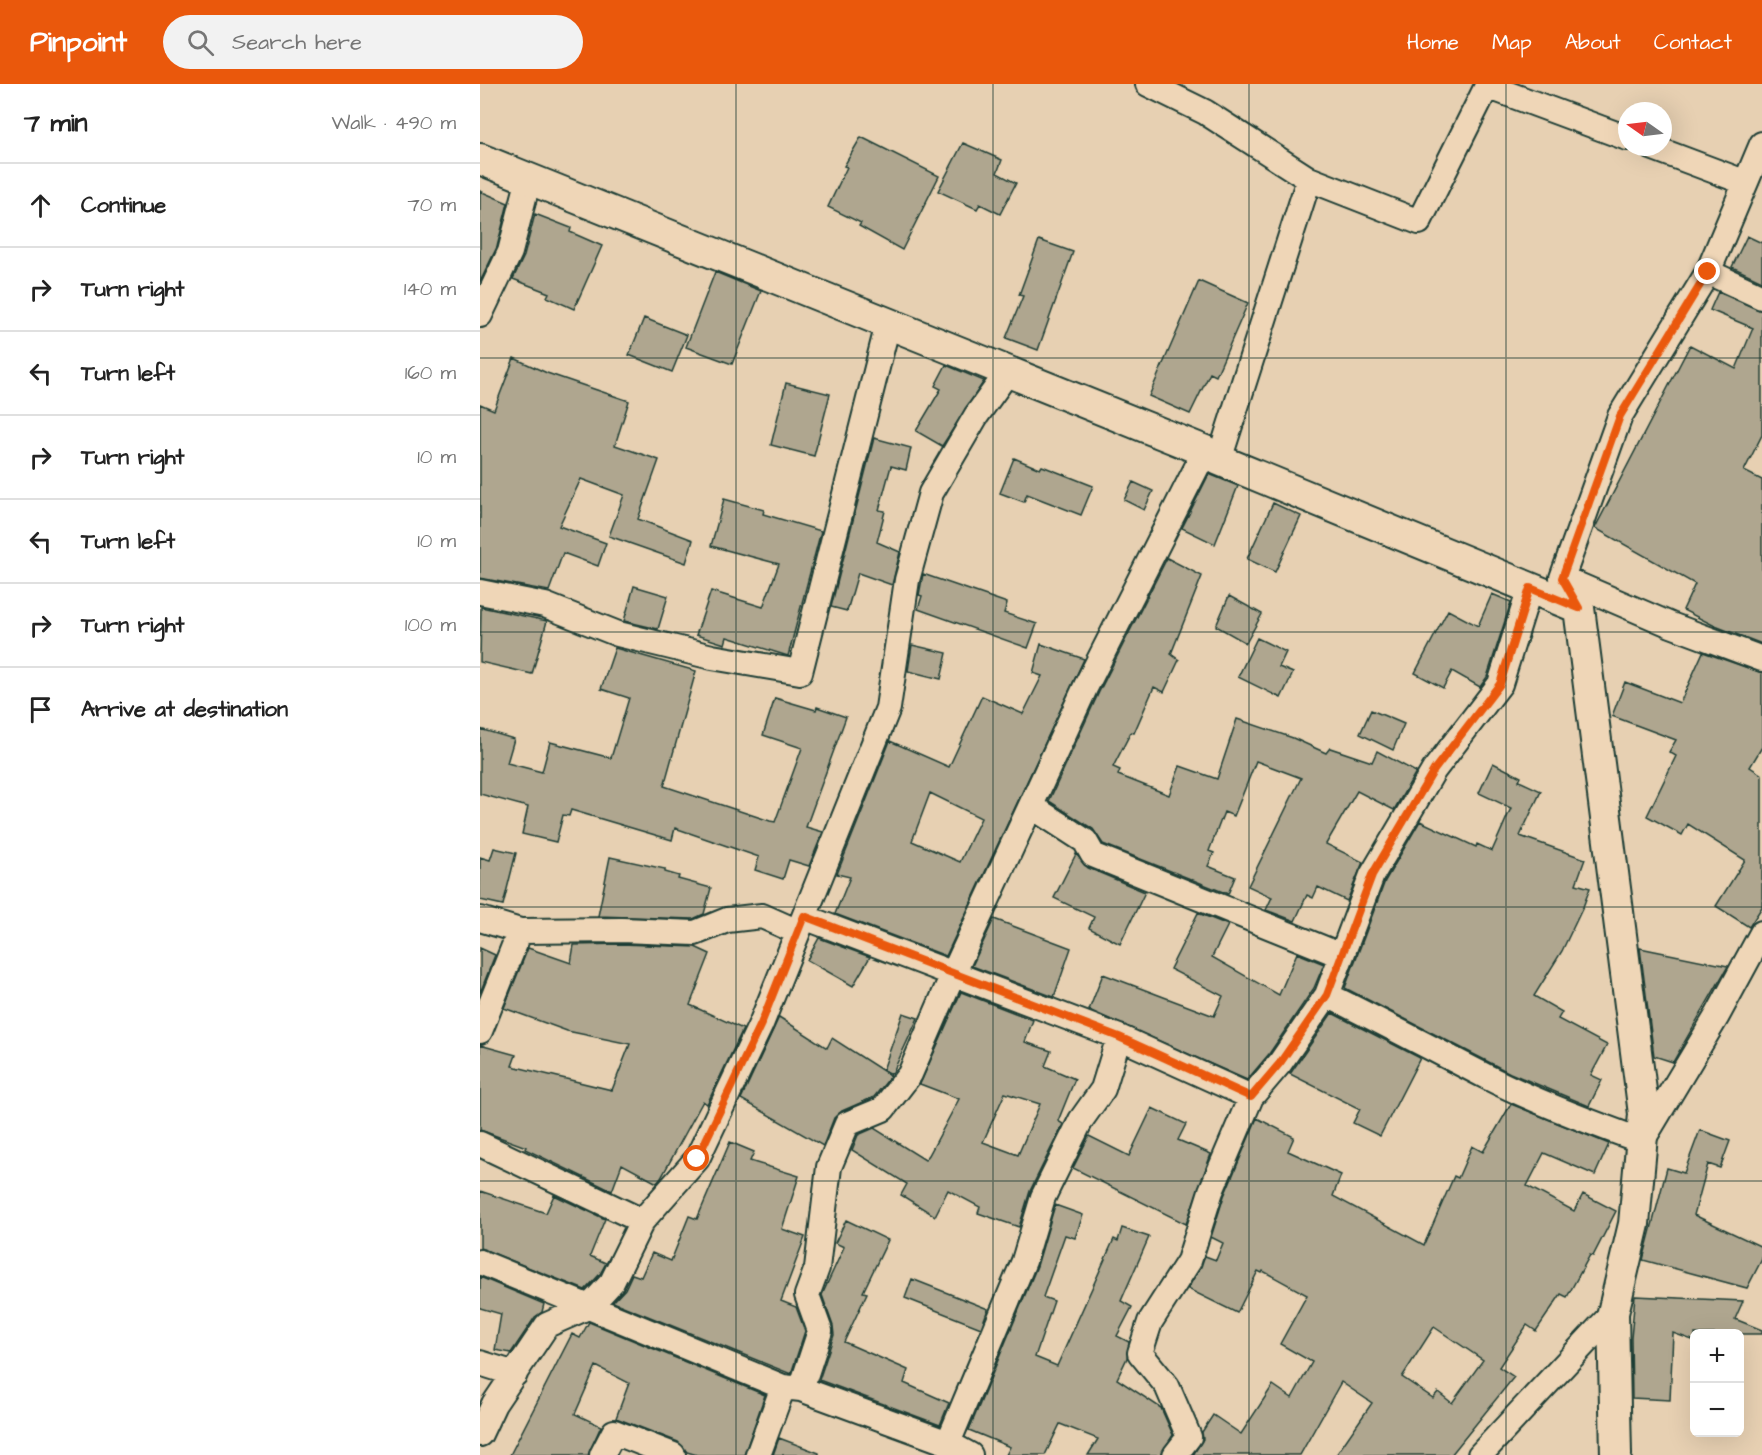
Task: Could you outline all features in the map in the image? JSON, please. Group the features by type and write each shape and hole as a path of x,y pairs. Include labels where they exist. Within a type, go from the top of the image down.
{"street":[{"path":"1148,84 1205,111 1309,179 1419,222 1487,85 1618,135"},
{"path":"1616,1455 1613,1313 1634,1224 1644,1114 1579,608 1562,578 1620,416 1708,272 1744,182 1762,144"},
{"path":"1672,155 1744,182"},
{"path":"480,159 1212,456 1579,608"},
{"path":"480,315 510,252 529,178"},
{"path":"758,1455 820,1331 807,1295 817,1268 829,1167 848,1124 883,1109 910,1074 954,972 1086,686 1212,456 1309,179"},
{"path":"1708,272 1762,297"},
{"path":"480,592 545,605 628,636 712,657 800,672 888,324"},
{"path":"480,1434 494,1404 547,1324 590,1306 612,1282 642,1221 697,1159 761,1024 888,708 907,580 931,493 976,416 1007,373"},
{"path":"1562,578 1671,625 1762,659"},
{"path":"1175,1455 1189,1437 1167,1386 1140,1353 1150,1322 1189,1261 1211,1191 1251,1097 1280,1063 1327,995 1340,955 1372,875 1434,770 1500,684 1530,588"},
{"path":"1031,806 1085,842 1093,855 1340,955"},
{"path":"480,919 520,931 622,930 695,933 727,920 762,916 801,924 954,972 1119,1037 1251,1097"},
{"path":"480,1031 520,931"},
{"path":"1642,1141 1718,1016 1762,933"},
{"path":"1327,995 1396,1028 1486,1077 1567,1113 1642,1141"},
{"path":"948,1443 1024,1261 1043,1197 1081,1120 1103,1089 1119,1037"},
{"path":"480,1144 642,1221"},
{"path":"480,1262 792,1388 948,1443 970,1455"},
{"path":"1480,1455 1613,1313"},
{"path":"480,1363 514,1374"},
{"path":"602,1455 614,1432 673,1455"}],"building":[{"path":"861,137 939,176 902,250 859,226 861,223 828,207 847,167 844,166"},
{"path":"963,143 1002,160 997,173 1016,183 1000,214 980,204 977,209 938,191"},
{"path":"480,191 508,203 497,247 480,282"},
{"path":"535,214 571,228 570,232 602,246 574,309 547,297 549,293 513,279 524,256"},
{"path":"1747,236 1762,243 1762,281 1732,267"},
{"path":"1039,240 1073,252 1038,350 1006,338 1023,296 1019,295"},
{"path":"715,272 761,291 732,364 686,347"},
{"path":"1199,281 1248,303 1216,376 1210,373 1190,414 1149,396"},
{"path":"1718,292 1762,311 1762,435 1744,471 1762,480 1762,644 1715,626 1683,610 1695,584 1595,528 1690,345 1736,369 1753,328 1710,310"},
{"path":"644,318 687,335 672,372 629,355"},
{"path":"514,358 547,373 629,401 615,445 659,460 638,519 693,540 686,563 609,536 624,495 581,479 559,526 606,543 598,566 563,553 549,591 480,578 480,404 494,410"},
{"path":"946,365 984,381 942,446 916,431 941,389 935,386"},
{"path":"786,383 830,394 814,456 771,445"},
{"path":"874,438 911,448 906,470 891,466 879,510 885,511 877,542 900,552 892,585 858,573 847,611 831,607"},
{"path":"1014,458 1040,469 1042,466 1093,486 1081,515 1027,494 1024,502 1000,493"},
{"path":"1209,474 1238,486 1215,544 1182,528"},
{"path":"1133,482 1153,491 1144,510 1124,500"},
{"path":"724,499 764,510 763,514 821,531 788,656 727,637 725,644 696,635 711,591 763,607 779,564 711,546"},
{"path":"1273,503 1301,516 1275,572 1247,559"},
{"path":"1167,558 1202,576 1171,654 1179,660 1164,692 1154,687 1134,733 1131,732 1113,767 1120,770 1118,775 1169,795 1180,766 1217,779 1237,719 1293,738 1326,753 1330,748 1372,762 1377,751 1416,772 1394,810 1357,791 1326,844 1363,862 1347,901 1318,887 1313,898 1307,895 1295,921 1266,910 1272,897 1248,886 1301,778 1256,761 1234,816 1224,812 1209,851 1214,853 1208,866 1235,877 1228,894 1103,844 1093,829 1049,801 1099,692"},
{"path":"923,574 1007,603 1004,613 1037,624 1028,648 918,609 922,596 919,595"},
{"path":"634,586 668,596 658,629 624,621"},
{"path":"1492,594 1511,602 1487,677 1480,687 1452,671 1443,688 1415,673 1448,610 1478,626"},
{"path":"1229,596 1262,614 1246,643 1216,626"},
{"path":"481,607 547,621 532,674 480,662"},
{"path":"1257,638 1286,652 1279,667 1293,673 1281,698 1238,677"},
{"path":"1041,644 1084,659 946,956 835,914 850,877 837,874 890,741 949,767 982,696 1023,714 1042,676 1033,673","holes":["930,793 981,818 960,862 912,841"]},
{"path":"912,645 947,653 941,679 908,671"},
{"path":"615,648 696,671 664,786 770,821 775,822 802,748 763,735 775,698 816,710 817,707 846,717 806,827 823,832 809,866 789,860 783,879 755,870 759,857 675,828 672,840 571,810 569,816 563,815 556,842 522,834 528,807 480,794 480,729 514,739 507,763 542,772 550,742 611,758 629,698 601,689"},
{"path":"1703,652 1762,673 1762,747 1750,767 1762,775 1762,907 1749,927 1716,906 1745,860 1688,824 1682,835 1647,816 1676,756 1669,752 1676,740 1612,716 1625,682 1680,703"},
{"path":"1371,710 1404,724 1393,750 1360,734"},
{"path":"1493,763 1521,777 1519,781 1541,791 1520,836 1585,859 1576,884 1590,888 1583,907 1562,951 1534,996 1562,1012 1558,1019 1607,1045 1591,1075 1602,1080 1589,1106 1510,1073 1345,988 1385,881 1420,821 1476,847 1477,844 1492,851 1511,808 1479,793"},
{"path":"494,848 516,853 503,905 480,900 480,857 490,860"},
{"path":"1076,854 1088,868 1145,892 1120,944 1089,928 1094,917 1054,898"},
{"path":"610,857 665,869 665,872 679,876 678,879 711,888 704,914 693,919 598,916"},
{"path":"1198,913 1228,925 1212,957 1279,995 1297,953 1324,964 1314,988 1269,1054 1247,1080 1089,1010 1103,974 1214,1016 1223,996 1170,969"},
{"path":"994,919 1071,948 1054,997 972,966"},
{"path":"819,938 870,957 853,986 807,960"},
{"path":"574,945 695,947 710,954 690,1005 743,1029 707,1104 703,1101 657,1183 622,1164 612,1191 525,1149 526,1147 480,1130 480,1045 516,1055 512,1066 612,1090 630,1044 567,1031 504,1008 528,948 571,963"},
{"path":"480,948 495,955 480,993"},
{"path":"1640,948 1728,966 1673,1062 1654,1056"},
{"path":"961,992 1033,1020 1025,1042 1051,1051 1045,1066 1075,1079 1058,1121 1063,1124 1030,1191 1019,1227 978,1213 980,1207 948,1190 935,1216 901,1195 907,1184 852,1150 858,1135 874,1128 925,1160 959,1099 920,1084","holes":["1005,1093 1040,1104 1018,1155 983,1142"]},
{"path":"903,1013 918,1018 892,1074 883,1070"},
{"path":"1332,1013 1420,1058 1380,1136 1353,1123 1360,1109 1290,1074"},
{"path":"779,1017 827,1048 832,1038 891,1076 874,1097 842,1111 834,1118 823,1146 741,1099"},
{"path":"1511,1104 1609,1144 1595,1175 1544,1153 1527,1186 1574,1211 1583,1194 1616,1211 1593,1256 1590,1255 1567,1297 1561,1294 1536,1331 1527,1325 1499,1367 1514,1377 1451,1455 1336,1455 1372,1403 1341,1382 1300,1455 1193,1455 1203,1439 1202,1432 1213,1415 1241,1434 1273,1385 1292,1398 1312,1362 1280,1344 1307,1295 1263,1271 1262,1273 1258,1271 1237,1313 1188,1289 1205,1256 1216,1260 1223,1243 1211,1237 1224,1196 1257,1118 1294,1137 1288,1151 1341,1175 1333,1196 1424,1245 1454,1176 1458,1178 1472,1146 1483,1152","holes":["1434,1327 1483,1360 1452,1403 1438,1392 1433,1398 1402,1377"]},
{"path":"1152,1108 1186,1124 1178,1140 1211,1154 1186,1224 1073,1168 1089,1136 1129,1156"},
{"path":"1700,1130 1730,1141 1720,1168 1708,1164 1694,1215 1762,1247 1762,1259 1747,1288 1643,1260 1667,1168 1684,1173"},
{"path":"730,1142 754,1152 750,1161 799,1176 782,1229 805,1237 781,1301 796,1307 805,1331 791,1374 613,1302 625,1289 632,1274 641,1277 652,1253 671,1261 689,1216 697,1219"},
{"path":"480,1191 546,1213 554,1195 605,1219 590,1256 606,1263 600,1274 585,1290 480,1248"},
{"path":"1055,1205 1083,1215 1075,1238 1065,1235 1043,1297 1054,1301 1035,1357 1057,1366 1114,1239 1118,1241 1122,1228 1149,1237 1121,1301 1132,1307 1117,1336 1129,1342 1127,1358 1117,1379 1161,1408 1173,1435 1161,1455 1088,1455 1098,1439 1060,1424 1045,1455 1006,1455 1010,1447 969,1430 1037,1266"},
{"path":"846,1220 888,1240 863,1292 867,1293 844,1342 908,1370 904,1383 949,1403 940,1425 819,1380 834,1335 822,1295 844,1247 835,1243"},
{"path":"480,1277 544,1304 542,1312 535,1317 511,1353 495,1350 501,1314 480,1308"},
{"path":"912,1279 988,1309 981,1328 905,1298"},
{"path":"1635,1296 1743,1301 1735,1319 1762,1330 1762,1334 1744,1334 1744,1329 1690,1329 1690,1339 1673,1333 1670,1400 1632,1398 1631,1338"},
{"path":"589,1322 765,1395 744,1455 697,1455 687,1452 678,1442 616,1418 629,1383 596,1366 575,1414 601,1426 588,1455 510,1455 572,1334 580,1338"},
{"path":"779,1438 819,1453 819,1455 773,1455"}],"route":[{"path":"697,1159 761,1024 804,916 1119,1037 1251,1097 1280,1063 1327,995 1340,955 1372,875 1434,770 1500,684 1530,588 1579,608 1562,578 1620,416 1708,272"}]}
